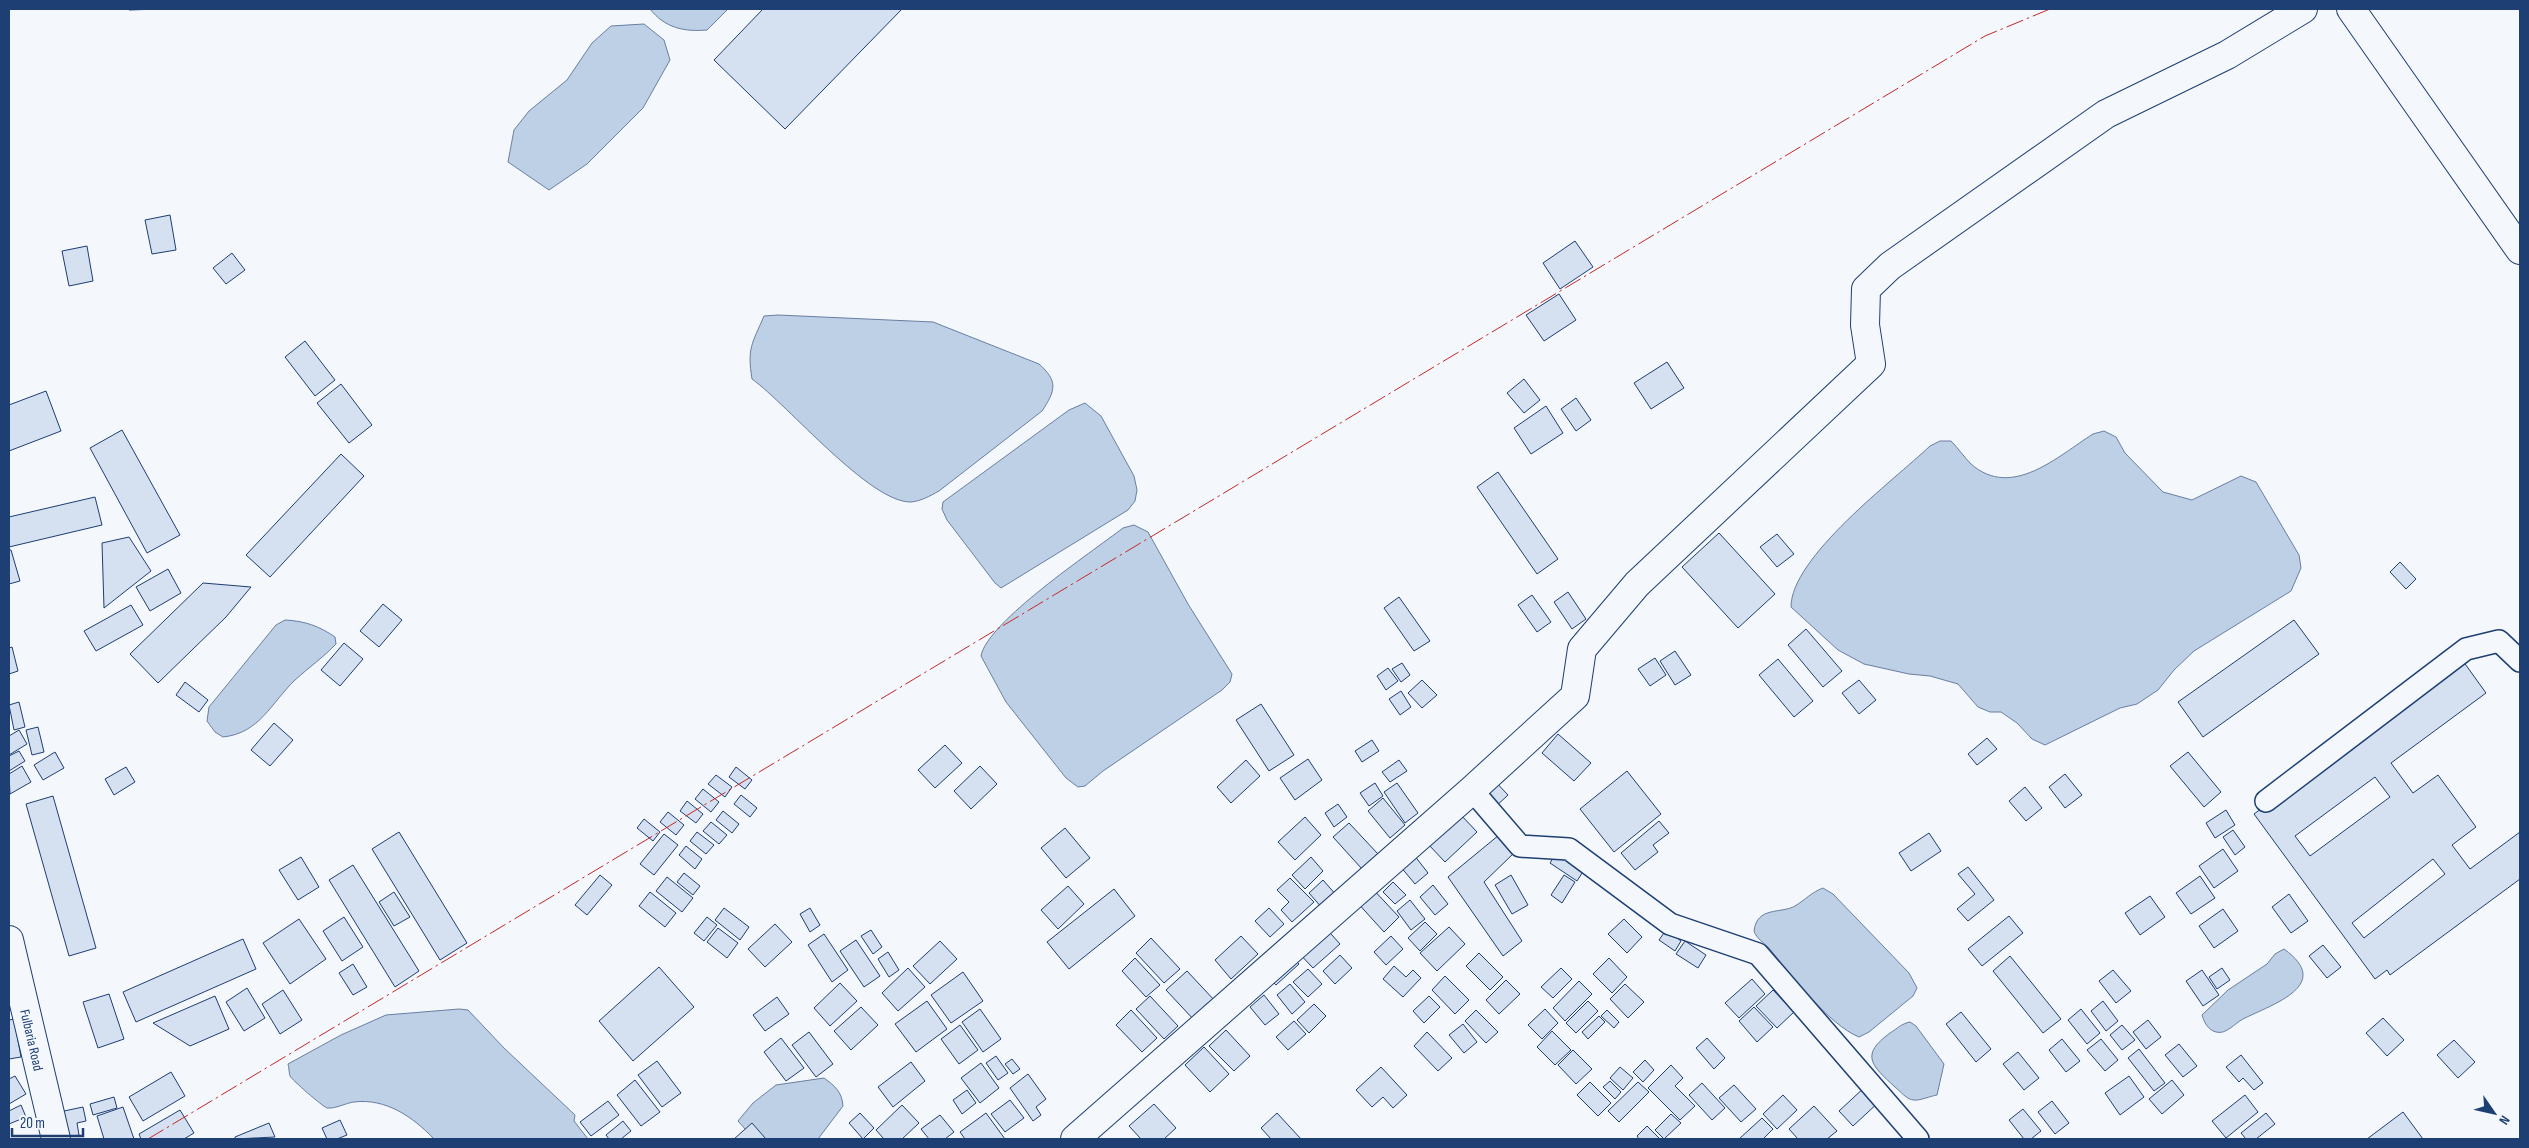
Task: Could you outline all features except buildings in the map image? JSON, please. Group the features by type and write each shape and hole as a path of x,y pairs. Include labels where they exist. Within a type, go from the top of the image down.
{"street":[{"path":"1075,1139 1472,790 1575,696 1582,649 1638,584 1871,364 1865,325 1866,289 1890,266 2106,114 2227,56 2303,9"},
{"path":"2351,9 2520,250"},
{"path":"2266,801 2466,649 2499,641 2520,661"},
{"path":"1472,790 1520,846 1570,848 1670,924 1758,954 1918,1139"},
{"name":"Fulbaria Road","path":"9,940 56,1139"}],"water":[{"path":"650,9 728,9 707,30 691,30 669,25"},
{"path":"644,24 664,40 670,60 643,108 587,164 549,190 508,162 514,130 529,111 567,80 592,43 611,26"},
{"path":"764,316 933,322 1039,364 1052,381 1052,391 1042,411 939,491 911,502 894,498 874,487 852,470 752,379 750,353 756,333"},
{"path":"1085,403 1101,416 1134,476 1137,490 1135,501 1128,510 1001,588 995,583 947,520 942,509 943,502 1069,410"},
{"path":"2104,431 2116,437 2125,453 2163,492 2192,500 2241,476 2256,482 2299,555 2301,568 2291,591 2194,651 2174,670 2158,690 2137,704 2120,708 2045,745 2032,739 2017,723 2001,712 1990,712 1978,707 1958,684 1930,676 1909,674 1864,664 1838,650 1791,607 1795,587 1825,543 1870,499 1930,446 1940,441 1951,441 1971,464 1987,474 2002,478 2034,471 2050,463 2093,434"},
{"path":"1134,525 1148,532 1188,604 1232,674 1230,682 1222,690 1103,771 1085,786 1078,787 1066,778 1006,702 981,656 988,642 1001,625 1020,607 1123,528"},
{"path":"285,620 317,627 335,637 336,644 295,680 256,723 246,730 223,737 215,732 207,721 209,707 276,625"},
{"path":"1823,888 1833,894 1909,973 1917,988 1913,996 1869,1032 1859,1037 1835,1022 1811,998 1754,931 1756,923 1765,914 1795,906"},
{"path":"2284,949 2298,962 2303,973 2301,983 2294,992 2269,1007 2243,1019 2223,1032 2216,1032 2209,1028 2202,1015 2228,990 2267,964 2275,954"},
{"path":"459,1009 468,1010 504,1048 575,1115 574,1121 588,1139 434,1139 417,1123 388,1106 377,1103 354,1102 327,1108 307,1093 290,1076 288,1064 341,1035 386,1015"},
{"path":"1910,1022 1916,1026 1944,1064 1937,1095 1916,1100 1911,1100 1901,1093 1880,1072 1872,1060 1872,1054 1881,1041 1900,1026"},
{"path":"824,1078 837,1090 843,1106 818,1139 754,1139 738,1121 753,1103 776,1085"}],"power":[{"path":"148,1139 1985,36 2050,9"}]}
